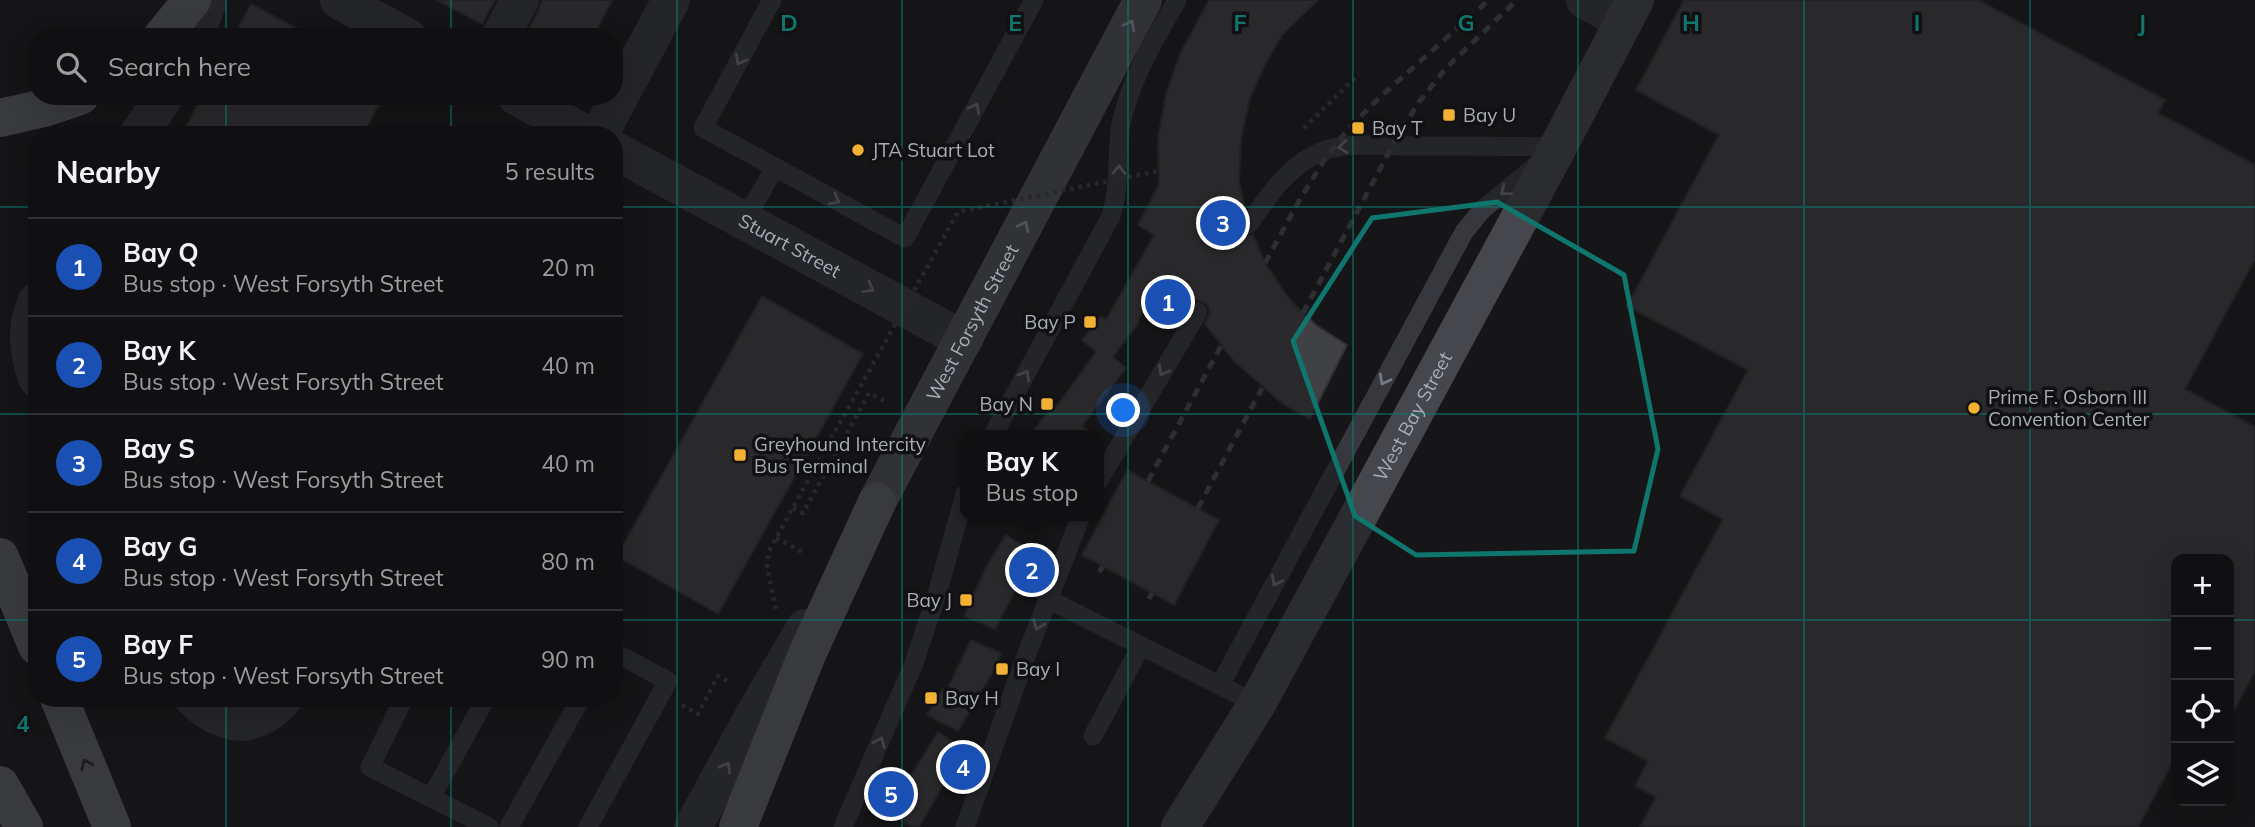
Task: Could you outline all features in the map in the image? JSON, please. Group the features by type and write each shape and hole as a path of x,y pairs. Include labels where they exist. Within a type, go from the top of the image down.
{"highway":[{"path":"169,28 191,0"},
{"path":"0,118 53,105"},
{"path":"738,827 808,652 877,502"},
{"path":"0,557 28,624"},
{"path":"63,707 112,827"},
{"path":"0,785 24,827"}],"main road":[{"name":"West Forsyth Street","path":"877,502 1143,0"},
{"name":"West Bay Street","path":"1180,827 1257,704 1558,148 1629,11"}],"street":[{"path":"198,28 208,0"},
{"path":"339,0 390,28"},
{"path":"505,28 520,0"},
{"path":"623,90 671,0"},
{"path":"1585,0 1629,11"},
{"path":"144,126 159,105"},
{"path":"532,105 571,126"},
{"path":"604,126 615,105"},
{"name":"Stuart Street","path":"623,155 964,340"},
{"name":"West Forsyth Street","path":"693,827 877,502"},
{"path":"206,707 223,719 239,723 253,721 273,707"}],"lane":[{"path":"772,0 703,128 905,238 1034,0"},
{"path":"996,430 1111,216 1117,196 1119,142 1127,103 1146,57 1177,0"},
{"path":"1249,224 1268,196 1290,173 1313,155 1338,146 1558,148"},
{"path":"1220,685 1464,232 1482,211 1558,148"},
{"path":"745,220 775,167"},
{"path":"1104,472 1198,312"},
{"path":"843,827 914,663 960,512"},
{"path":"965,827 1079,521"},
{"path":"1048,599 1257,704"},
{"path":"1093,736 1141,646"},
{"path":"588,827 668,681 623,657"},
{"path":"400,707 370,767 489,827"},
{"path":"431,798 481,707"},
{"path":"509,827 576,707"}],"path":[{"path":"1315,118 1359,74"},
{"path":"776,610 767,567 769,551 958,212 1157,171"},
{"path":"793,508 803,513 869,393 888,403"},
{"path":"776,538 806,554"},
{"path":"661,694 698,714 718,676 735,685"}],"highlighted area":[{"path":"1497,202 1624,275 1658,449 1634,551 1416,555 1355,516 1293,341 1372,218"}],"building":[{"path":"436,0 495,0 482,24"},
{"path":"542,0 612,0 598,28 530,28"},
{"path":"1209,0 1318,0 1282,35 1250,98 1240,157 1239,182 1245,208 1237,224 1242,234 1253,235 1265,263 1290,300 1316,325 1347,345 1310,419 1283,404 1234,361 1205,324 1210,313 1208,305 1199,300 1192,301 1180,279 1138,319 1139,322 1113,357 1126,368 1082,426 1087,430 1034,430 1055,404 1057,406 1096,352 1082,340 1101,316 1106,320 1154,235 1138,225 1159,184 1158,138 1166,94 1180,54"},
{"name":"Prime F. Osborn III Convention Center","path":"1684,0 1978,0 2165,100 2158,113 2255,165 2255,259 2185,389 2255,427 2255,671 2234,711 2234,554 2171,554 2171,765 2138,827 1640,827 1656,797 1635,786 1648,761 1605,738 1723,519 1680,496 1748,370 1627,306 1719,135 1636,90"},
{"path":"251,4 296,28 238,28"},
{"path":"197,105 378,105 368,126 187,126"},
{"name":"Greyhound Intercity Bus Terminal","path":"762,296 863,354 718,614 623,559 623,545"},
{"path":"1127,470 1219,520 1174,605 1082,555 1100,521 1104,521 1104,513"},
{"path":"1006,535 1035,554 995,629 964,616 986,567"},
{"path":"971,640 1001,653 958,731 927,715 943,688 947,690"},
{"path":"938,732 966,751 919,827 913,827 888,813"}],"railway":[{"path":"1265,263 1323,162 1348,129 1489,0"},
{"path":"1303,313 1395,141 1419,102 1447,67 1517,0"},
{"path":"1148,481 1221,346"},
{"path":"1198,508 1262,388"},
{"path":"1099,572 1103,566"},
{"path":"1149,599 1152,593"}],"place":[{"name":"Bay U","path":"1449,115"},
{"name":"Bay T","path":"1358,128"},
{"name":"JTA Stuart Lot","path":"858,150"},
{"name":"Bay S","path":"1223,223"},
{"name":"Bay Q","path":"1168,302"},
{"name":"Bay P","path":"1090,322"},
{"name":"Bay N","path":"1047,404"},
{"name":"Prime F. Osborn III Convention Center","path":"1974,408"},
{"name":"Greyhound Intercity Bus Terminal","path":"740,455"},
{"name":"Bay K","path":"1032,570"},
{"name":"Bay J","path":"966,600"},
{"name":"Bay I","path":"1002,669"},
{"name":"Bay H","path":"931,698"},
{"name":"Bay G","path":"963,767"},
{"name":"Bay F","path":"891,794"}]}
